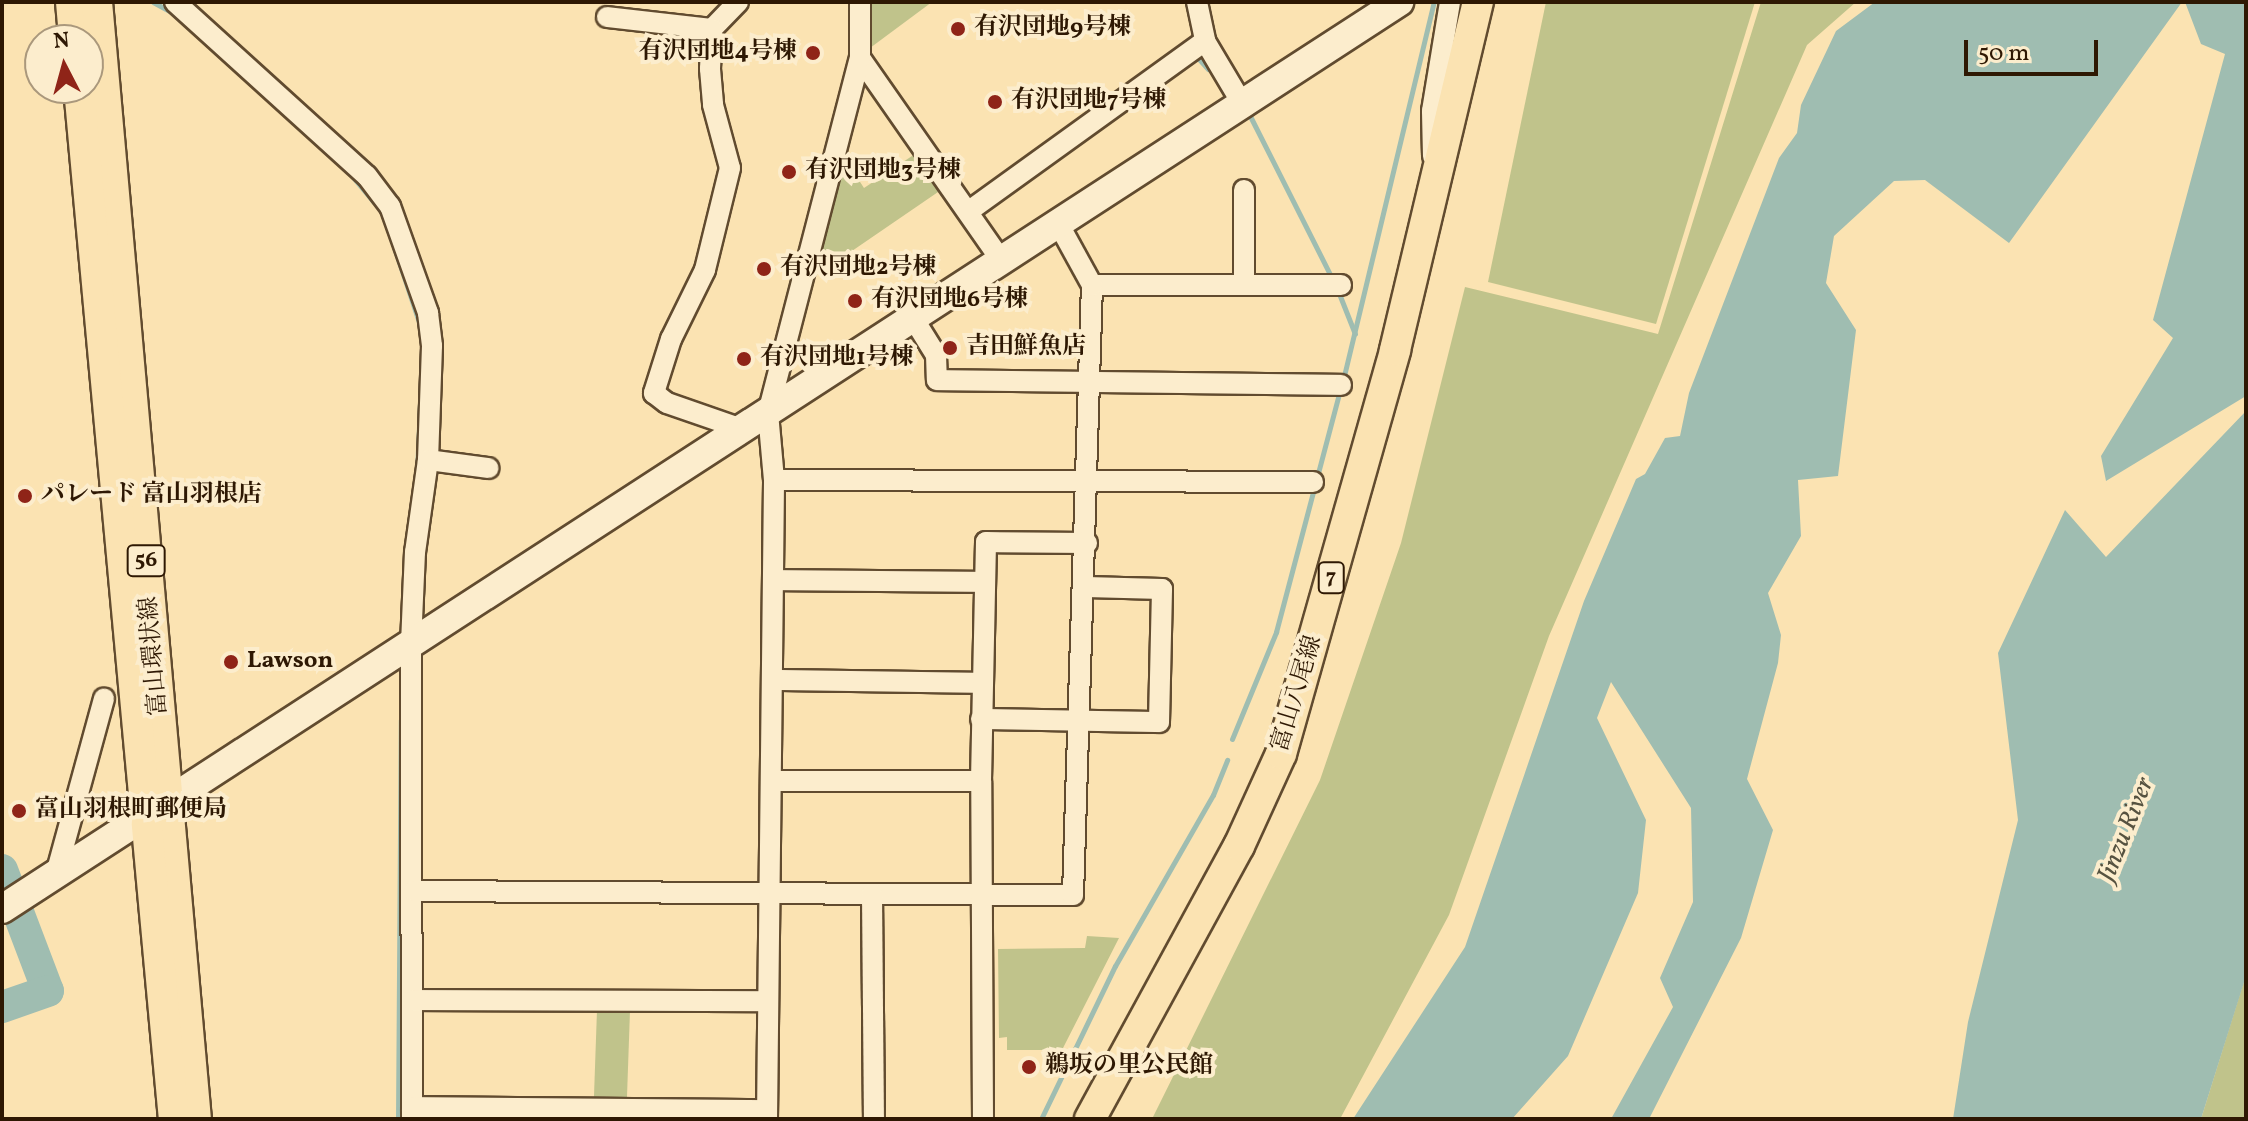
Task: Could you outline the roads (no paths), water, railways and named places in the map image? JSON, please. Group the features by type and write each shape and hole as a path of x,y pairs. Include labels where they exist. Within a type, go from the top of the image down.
{"main road":[{"path":"71,2 73,24"},
{"name":"富山環状線","path":"97,2 157,807 174,1119"},
{"name":"富山八尾線","path":"1090,1119 1239,846 1281,754 1434,192 1478,2"},
{"name":"富山環状線","path":"81,104 157,807 196,1119"}],"street":[{"path":"175,2 367,176 390,206 428,313 432,346 428,460 415,552 411,643 409,876 414,891 412,1113 767,1114 774,580 774,480 768,413 860,58 860,2"},
{"path":"738,2 712,29 713,105 730,168 705,270 671,339 654,393 667,403 739,428"},
{"path":"1197,2 1205,41 1243,105"},
{"path":"2,909 1399,2"},
{"path":"1434,192 1432,111 1450,2"},
{"path":"607,17 712,29"},
{"path":"969,211 1205,41"},
{"path":"860,58 1001,260"},
{"path":"1244,190 1244,285"},
{"path":"414,891 982,897 1073,895 1082,722 1092,285 1059,225"},
{"path":"1092,285 1341,285"},
{"path":"913,318 936,355 937,380 1341,385"},
{"path":"428,460 488,468"},
{"path":"774,480 1313,482"},
{"path":"983,1119 981,683 986,542 1087,543"},
{"path":"774,580 985,582"},
{"path":"981,719 1159,722 1162,589 1086,587"},
{"path":"773,680 981,683"},
{"path":"56,874 104,698"},
{"path":"772,781 981,781"},
{"path":"872,894 874,1119"},
{"path":"413,1000 767,1001"}],"water":[{"path":"1875,2 2182,2 2009,243 1925,180 1894,181 1834,236 1826,283 1856,330 1838,476 1798,480 1801,536 1768,593 1781,635 1778,663 1747,779 1773,830 1741,938 1649,1119 1611,1119 1673,1007 1660,978 1693,902 1691,808 1611,682 1597,718 1646,820 1638,893 1568,1056 1512,1119 1353,1119 1465,947 1584,601 1636,479 1645,474 1665,438 1680,436 1689,393 1779,158 1797,133 1801,105 1836,31"},
{"path":"2185,2 2246,2 2246,396 2106,481 2101,456 2173,338 2153,320 2225,54 2201,44"},
{"name":"Jinzu River","path":"2246,411 2246,976 2201,1119 1953,1119 1968,1022 2018,820 1998,653 2065,510 2106,557"}],"waterway":[{"path":"153,2 173,13"},
{"path":"1343,380 1434,2"},
{"path":"1198,58 1208,69"},
{"path":"1248,112 1332,278"},
{"path":"352,176 374,202"},
{"path":"394,247 420,325"},
{"path":"1338,291 1355,334"},
{"path":"417,472 422,358"},
{"path":"1232,739 1276,632 1340,389"},
{"path":"398,1119 401,720"},
{"path":"1041,1119 1115,966 1213,795 1227,760"},
{"path":"2,870 48,991 2,1007"}],"place":[{"name":"有沢団地9号棟","path":"958,29"},
{"name":"有沢団地4号棟","path":"813,53"},
{"name":"有沢団地7号棟","path":"995,102"},
{"name":"有沢団地3号棟","path":"789,172"},
{"name":"有沢団地2号棟","path":"764,269"},
{"name":"有沢団地6号棟","path":"855,301"},
{"name":"吉田鮮魚店","path":"950,348"},
{"name":"有沢団地1号棟","path":"744,359"},
{"name":"パレード 富山羽根店","path":"25,496"},
{"name":"Lawson","path":"231,662"},
{"name":"富山羽根町郵便局","path":"19,811"},
{"name":"鵜坂の里公民館","path":"1029,1067"}]}
